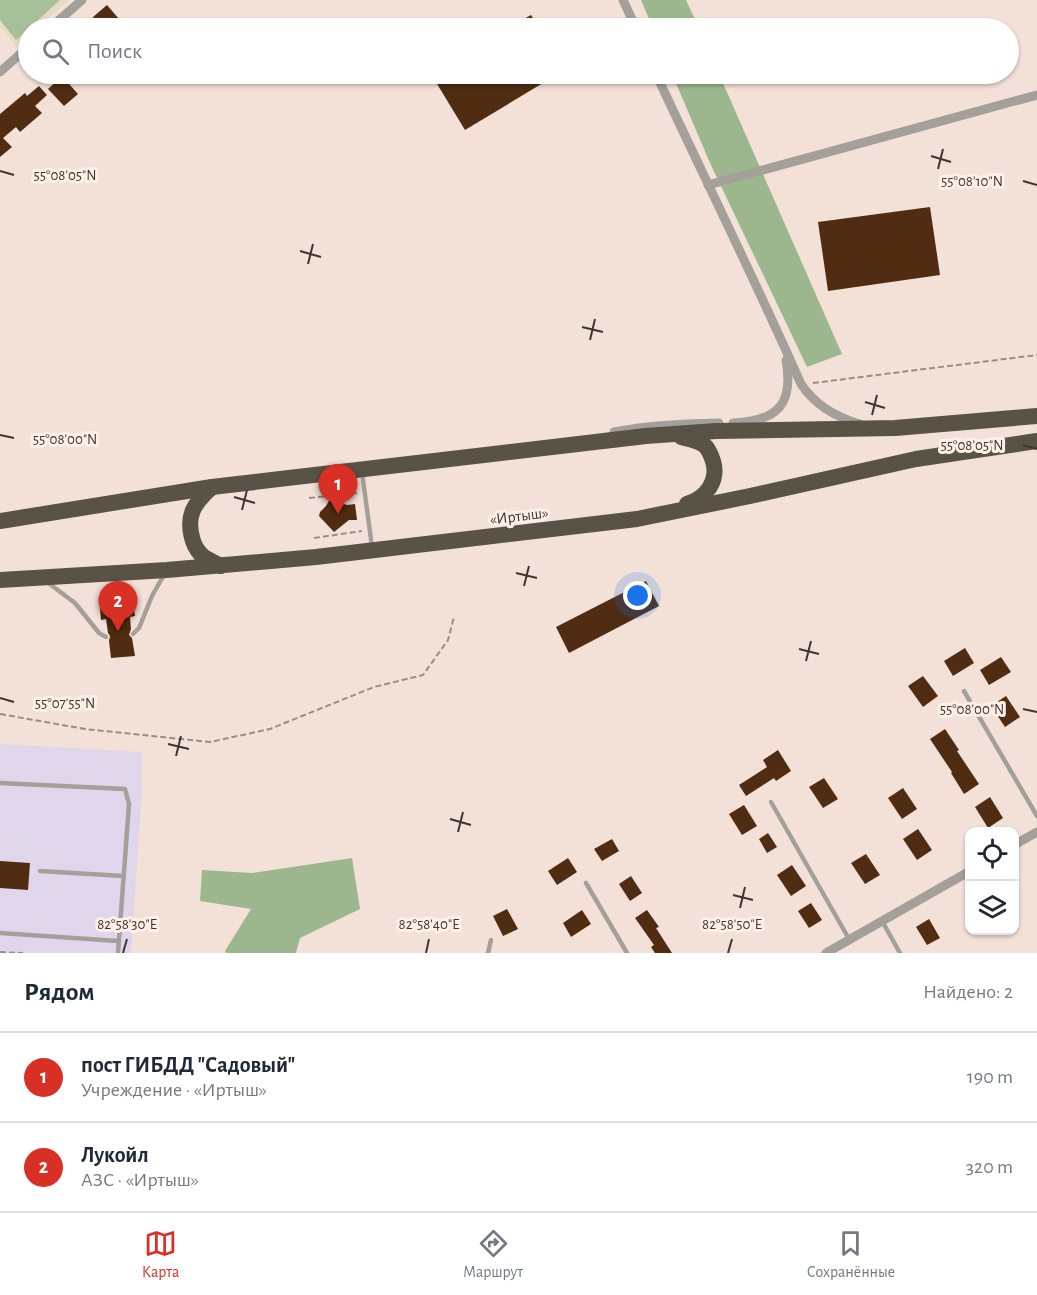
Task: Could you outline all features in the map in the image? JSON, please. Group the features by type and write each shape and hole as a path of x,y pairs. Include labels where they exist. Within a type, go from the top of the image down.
{"highway":[{"path":"0,522 212,487 547,446 716,431 895,428 1037,416"},
{"path":"646,436 681,437 695,440 704,445 714,463 715,473 712,484 705,494 693,502 657,514"},
{"name":"«Иртыш»","path":"0,580 221,566 372,551 637,519 916,459 1037,441"},
{"path":"212,487 199,498 192,510 189,522 195,546 203,556 221,566"}],"street":[{"path":"61,18 82,0"},
{"path":"623,0 631,18"},
{"path":"0,72 18,56"},
{"path":"661,84 808,395 822,407 850,421 895,428"},
{"path":"708,185 1037,95"},
{"path":"547,446 635,428 746,422 766,417 782,404 787,394 789,383 783,342"},
{"path":"1019,842 1037,832"},
{"path":"826,953 965,873"}],"lane":[{"path":"362,470 372,551"},
{"path":"133,634 139,628 152,596 167,570"},
{"path":"42,578 75,603 99,633 106,637"},
{"path":"964,691 1037,816"},
{"path":"0,783 125,789 129,804 117,953"},
{"path":"771,802 849,939"},
{"path":"40,871 123,876"},
{"path":"586,884 627,953"},
{"path":"882,921 900,953"},
{"path":"0,933 118,941"},
{"path":"488,953 491,940"}],"path":[{"path":"801,384 1037,355"},
{"path":"309,498 365,492"},
{"path":"314,538 369,530"},
{"path":"0,714 85,729 210,742 270,729 374,687 423,675 448,640 454,617"},
{"path":"0,952 23,953"}],"shaded area":[{"path":"0,0 69,0 48,18 18,18 18,44 16,46 0,27"},
{"path":"0,744 142,752 141,806 131,953 0,953"}],"green space":[{"path":"0,0 60,0 40,18 18,18 18,38 16,40 0,20"},
{"path":"641,0 686,0 694,18 649,18"},
{"path":"676,84 723,84 842,354 807,367 710,163"},
{"path":"352,858 360,909 300,938 296,953 226,953 225,951 251,909 200,901 202,870 252,873"}],"building":[{"path":"107,5 118,18 94,18"},
{"path":"53,84 69,84 78,94 64,106 48,89"},
{"path":"437,84 541,84 465,130"},
{"path":"39,86 47,95 35,106 42,113 20,132 16,127 3,138 12,147 0,157 0,114 25,93 27,96"},
{"path":"930,207 940,275 828,291 818,222"},
{"path":"330,499 347,505 355,504 357,520 349,520 334,532 319,516"},
{"path":"646,581 659,606 569,653 556,627"},
{"path":"133,604 135,616 130,617 129,635 132,638 135,656 111,658 110,636 106,619 101,620 100,608"},
{"path":"965,648 974,663 953,676 944,661"},
{"path":"1001,657 1011,672 989,685 980,670"},
{"path":"923,676 938,696 923,707 908,686"},
{"path":"1006,696 1020,717 1005,727 991,706"},
{"path":"945,729 979,784 964,794 930,739"},
{"path":"778,750 791,771 776,781 774,778 746,796 739,785 767,767 763,760"},
{"path":"824,778 838,799 823,808 809,787"},
{"path":"903,788 917,809 902,819 888,798"},
{"path":"990,797 1003,818 987,827 975,807"},
{"path":"744,805 757,826 742,835 729,814"},
{"path":"918,829 932,850 917,860 903,839"},
{"path":"768,833 777,847 767,853 759,839"},
{"path":"612,839 619,851 602,861 594,849"},
{"path":"866,854 880,875 865,884 851,863"},
{"path":"568,858 577,872 557,885 548,871"},
{"path":"0,861 30,863 28,890 0,888"},
{"path":"792,865 806,886 791,896 777,875"},
{"path":"631,876 642,893 630,901 619,884"},
{"path":"811,903 822,920 809,928 798,911"},
{"path":"507,909 518,929 503,936 493,916"},
{"path":"582,910 591,924 571,937 563,923"},
{"path":"647,910 659,927 656,928 672,953 655,953 651,947 654,945 635,918"},
{"path":"929,919 940,938 927,945 916,927"}],"place":[{"name":"пост ГИБДД \"Садовый\"","path":"338,514"},
{"name":"Лукойл","path":"118,631"}]}
